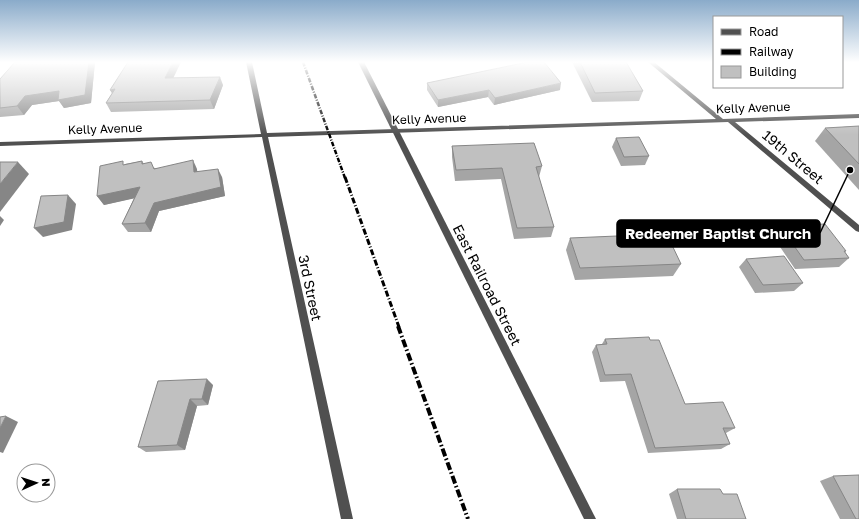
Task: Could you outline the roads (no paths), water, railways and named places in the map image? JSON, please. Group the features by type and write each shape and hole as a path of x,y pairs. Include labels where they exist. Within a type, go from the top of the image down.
{"street":[{"name":"3rd Street","path":"254,86 347,519"},
{"name":"East Railroad Street","path":"374,86 590,519"},
{"path":"680,86 721,120"},
{"name":"Kelly Avenue","path":"0,144 859,116"},
{"name":"19th Street","path":"729,120 859,229"}],"railway":[{"path":"312,86 345,178"},
{"path":"345,177 399,327"},
{"path":"398,326 468,519"}],"place":[{"name":"Redeemer Baptist Church","path":"850,170"}]}
